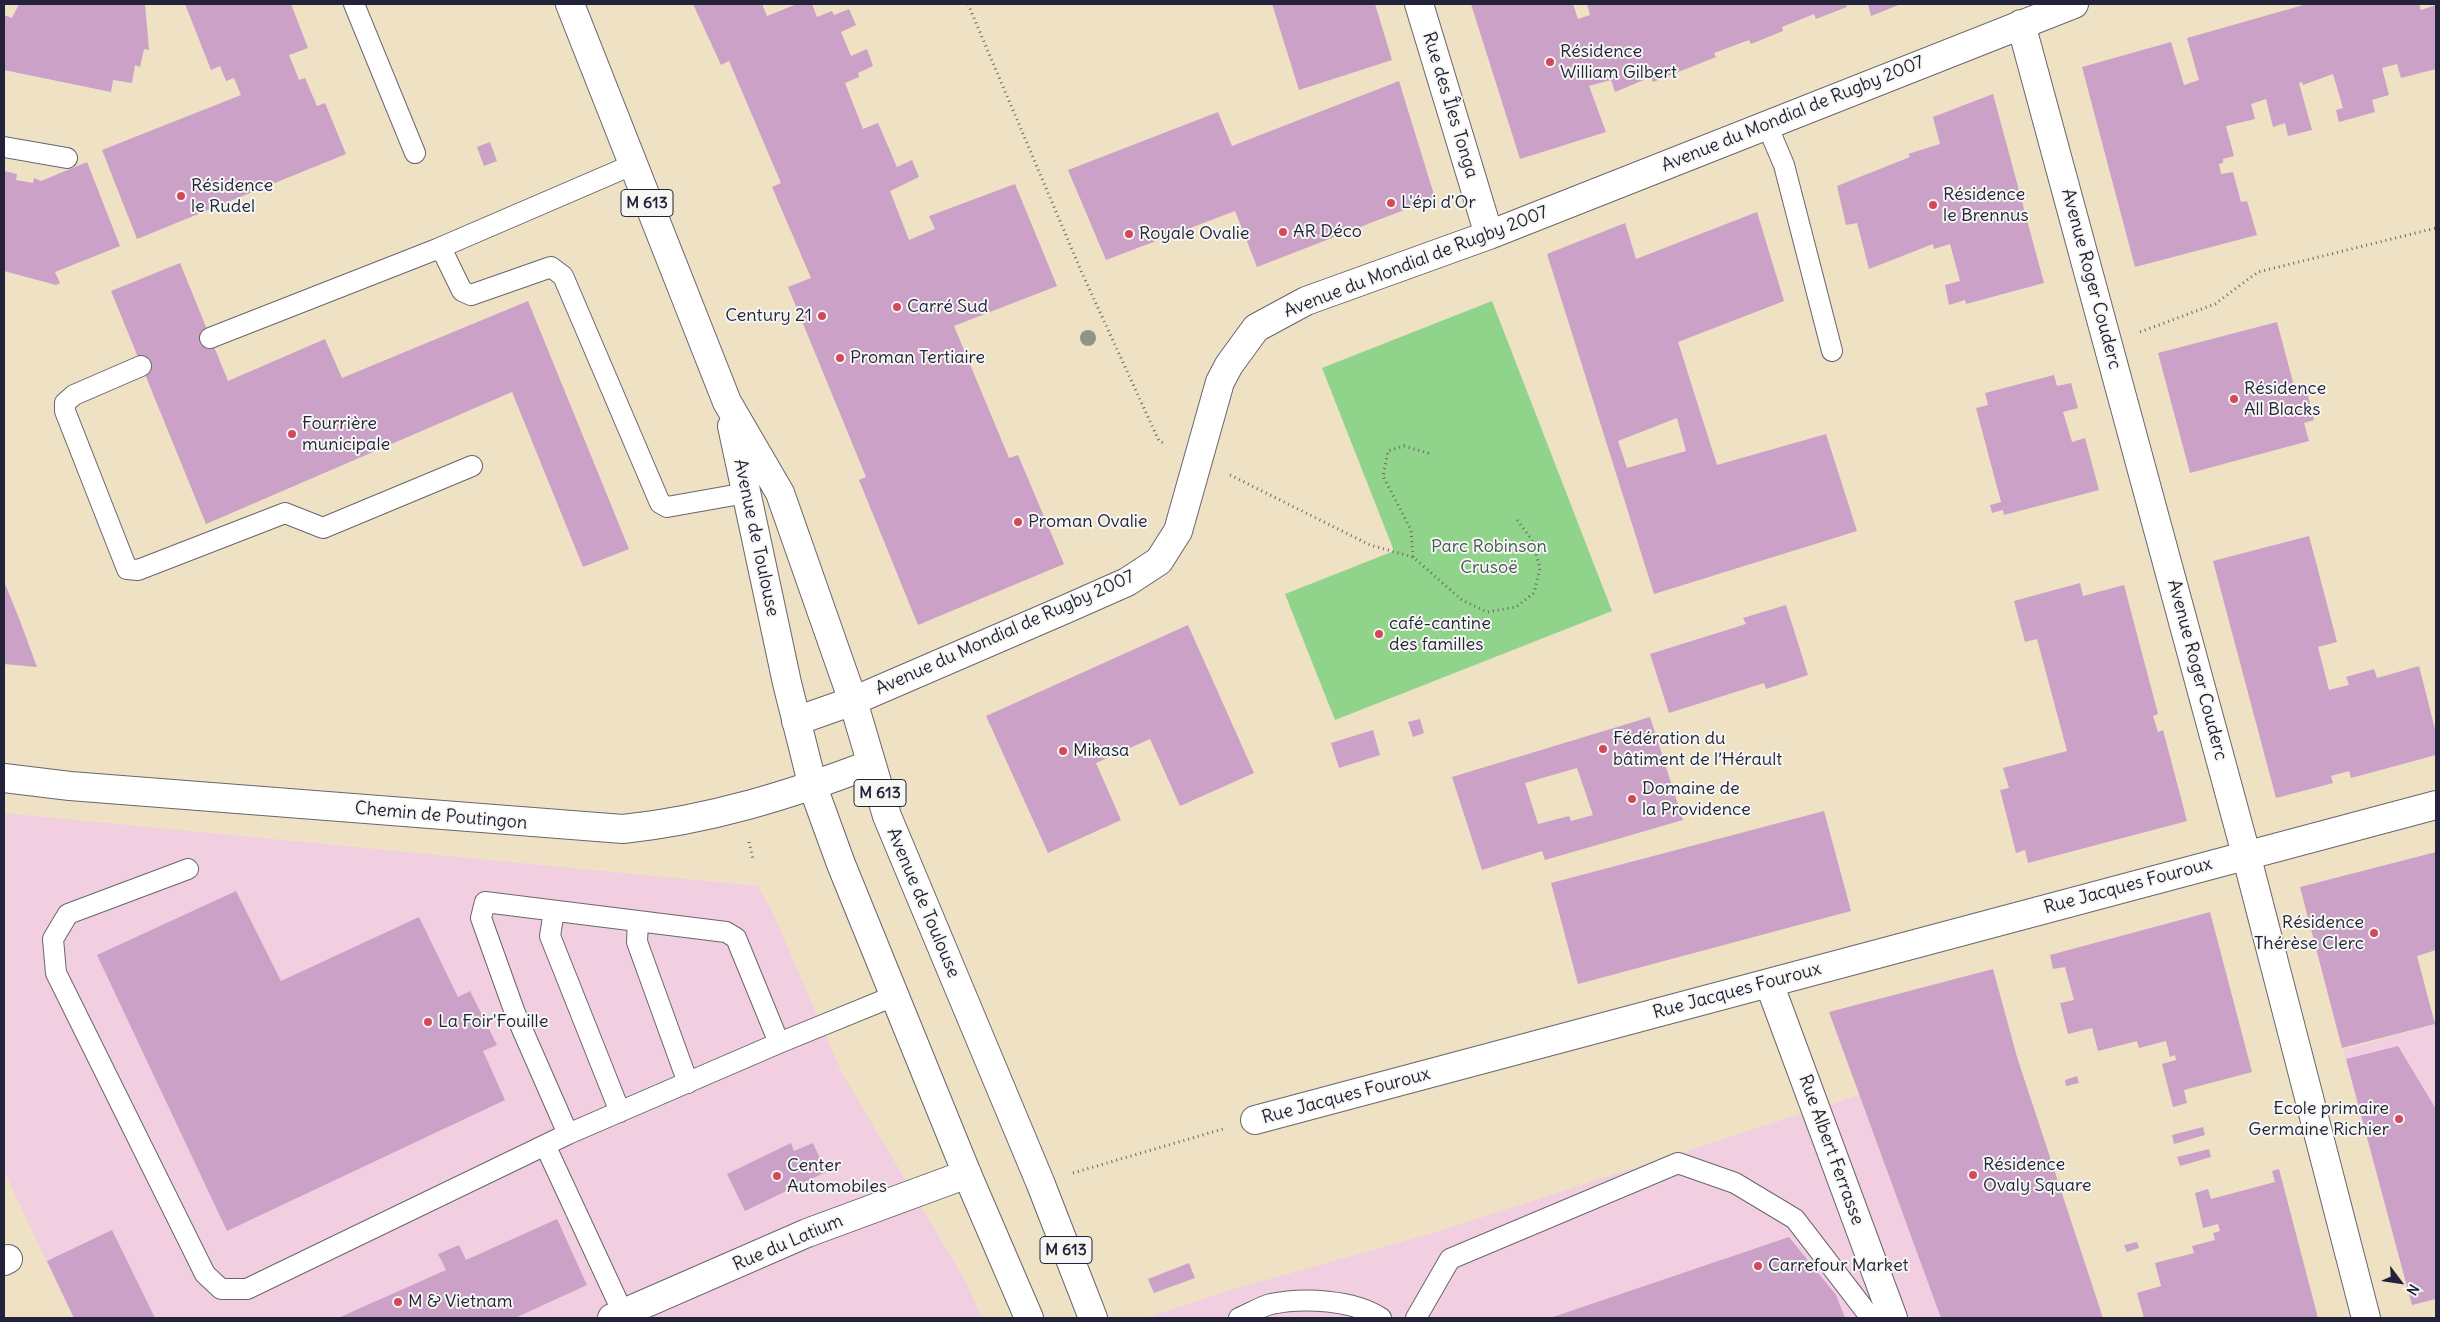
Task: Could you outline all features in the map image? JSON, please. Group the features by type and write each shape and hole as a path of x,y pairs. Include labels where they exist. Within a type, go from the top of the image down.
{"street":[{"name":"Avenue de Toulouse","path":"570,4 727,402 780,494 853,701 892,830 1040,1182 1093,1318"},
{"name":"Rue des Îles Tonga","path":"1419,4 1489,235"},
{"name":"Avenue du Mondial de Rugby 2007","path":"796,720 853,701 1127,582 1159,561 1178,532 1220,382 1229,365 1256,328 1306,301 1489,235 2074,4"},
{"name":"Avenue Roger Couderc","path":"2021,24 2246,854 2366,1318"},
{"name":"Avenue de Toulouse","path":"727,402 796,720 813,787 841,864 894,996 1028,1318"},
{"name":"Chemin de Poutingon","path":"4,778 70,786 623,829 711,815 813,787 871,764"},
{"name":"Rue Jacques Fouroux","path":"1255,1120 2246,854 2436,805"},
{"name":"Rue Albert Ferrasse","path":"1769,983 1893,1318"},
{"name":"Rue du Latium","path":"618,1316 807,1233 967,1174"}],"lane":[{"path":"354,4 415,153"},
{"path":"1767,125 1784,165 1832,351"},
{"path":"4,147 67,158"},
{"path":"210,338 437,250 632,165"},
{"path":"437,250 444,254 462,291 471,295 551,267 562,276 660,503 667,507 746,493"},
{"path":"141,366 74,394 65,403 65,411 127,569 138,570 286,513 323,528 472,466"},
{"path":"188,869 68,914 53,939 56,973 205,1274 221,1289 247,1288 568,1134 894,996"},
{"path":"568,1134 515,1013 481,918 485,902 726,932 736,938 780,1043"},
{"path":"554,911 550,936 620,1112"},
{"path":"638,921 637,942 688,1083"},
{"path":"545,1145 618,1316"},
{"path":"1416,1318 1450,1259 1678,1164 1735,1183 1795,1219 1871,1318"},
{"path":"1239,1318 1271,1304 1329,1300 1370,1311 1381,1318"}],"path":[{"path":"968,4 1082,273 1159,441 1370,545 1413,557 1462,600 1487,612 1516,607 1534,592 1540,568 1532,540 1515,517"},
{"path":"2153,328 2214,304 2258,272 2436,228"},
{"path":"1413,557 1411,530 1383,476 1388,451 1404,446 1431,454"},
{"path":"749,842 753,859"},
{"name":"Rue Jacques Fouroux","path":"1040,1182 1255,1120"}],"shaded area":[{"path":"4,813 758,886 772,911 842,1073 966,1282 982,1318 73,1318 4,1171"},
{"name":"Ecole primaire Germaine Richier","path":"2436,1024 2436,1299 2412,1305 2343,1050"},
{"path":"1859,1095 1942,1318 1152,1318 1151,1316 1227,1291 1433,1233"}],"green space":[{"name":"Parc Robinson Crusoë","path":"1492,301 1612,611 1335,720 1285,594 1394,551 1322,368"}],"building":[{"path":"19,4 145,4 149,50 144,49 140,67 135,65 132,83 113,80 111,92 4,70 4,15 12,18"},
{"name":"Résidence le Rudel","path":"185,4 291,4 308,48 289,55 299,80 305,78 317,106 325,103 346,154 137,239 102,150 241,95 234,78 226,81 220,66 211,70"},
{"name":"Carré Sud","path":"693,4 762,4 767,16 797,4 812,4 817,17 832,11 834,15 849,9 856,25 841,32 851,56 867,49 873,66 858,73 859,77 845,83 863,129 878,123 897,167 912,160 919,177 890,191 909,240 935,229 929,216 1015,184 1057,286 954,326 1009,458 1018,455 1064,564 918,625 859,480 866,477 788,287 811,278 772,187 781,183 729,61 721,65"},
{"path":"1272,4 1375,4 1392,60 1299,90"},
{"path":"1471,4 1573,4 1578,19 1590,15 1587,4 1846,4 1847,7 1816,19 1814,14 1782,27 1783,31 1751,44 1749,40 1714,53 1716,57 1653,82 1651,77 1615,92 1611,80 1589,86 1606,132 1520,159"},
{"path":"1868,4 1901,4 1871,16"},
{"path":"2307,4 2419,4 2421,10 2436,5 2436,69 2401,78 2397,64 2382,68 2389,95 2372,100 2375,112 2339,122 2336,110 2343,108 2333,74 2303,85 2302,82 2299,83 2312,130 2288,136 2285,123 2273,127 2266,99 2251,104 2255,119 2226,126 2234,156 2223,159 2223,163 2219,164 2221,174 2233,172 2241,202 2247,201 2257,235 2135,267 2082,67 2171,42 2184,85 2199,80 2187,38"},
{"path":"1399,81 1435,198 1257,267 1235,211 1106,260 1068,170 1218,112 1232,146"},
{"name":"Résidence le Brennus","path":"1993,94 2044,283 1966,304 1965,300 1949,305 1945,285 1960,281 1950,244 1934,249 1933,244 1869,269 1857,223 1846,225 1837,186 1910,157 1908,154 1940,144 1933,117"},
{"path":"490,142 497,161 484,166 477,147"},
{"path":"87,162 120,246 55,272 60,283 56,285 4,271 4,171 17,174 16,180 33,183 34,178 41,181"},
{"path":"1757,212 1784,301 1678,342 1717,465 1826,434 1857,531 1654,594 1547,254 1625,223 1636,259","holes":["1677,418 1686,451 1627,468 1618,441"]},
{"name":"Fourrière municipale","path":"180,263 228,381 325,339 342,378 528,301 629,549 583,567 512,392 206,524 111,291"},
{"name":"Résidence All Blacks","path":"2277,322 2294,386 2305,383 2314,420 2304,423 2309,441 2190,473 2158,353"},
{"path":"2054,375 2057,386 2071,383 2078,408 2063,412 2072,442 2085,438 2099,490 2004,515 2003,510 1992,513 1990,505 2001,502 1976,408 1988,405 1985,393"},
{"path":"2309,536 2337,642 2318,647 2329,690 2349,685 2346,677 2374,669 2377,678 2419,666 2436,733 2436,755 2351,778 2349,771 2331,776 2333,783 2276,798 2213,561"},
{"path":"4,581 20,621 37,667 4,664"},
{"path":"2080,583 2083,596 2124,585 2158,714 2153,716 2158,732 2163,730 2187,821 2028,863 2025,850 2016,853 2000,790 2009,788 2003,768 2067,751 2037,639 2025,642 2014,601"},
{"path":"1786,605 1808,675 1766,689 1764,683 1669,713 1650,654 1746,624 1743,618"},
{"name":"Mikasa","path":"1188,625 1254,773 1180,806 1150,739 1096,763 1121,820 1048,853 986,716"},
{"name":"Domaine de la Providence","path":"1650,717 1683,820 1545,860 1542,851 1482,870 1452,777","holes":["1577,768 1593,815 1571,821 1569,816 1538,824 1525,783"]},
{"path":"1420,719 1424,733 1413,737 1408,722"},
{"path":"1373,730 1380,755 1339,768 1331,743"},
{"path":"1824,811 1851,911 1578,984 1551,883"},
{"name":"Résidence Thérèse Clerc","path":"2436,852 2436,950 2417,956 2435,1024 2342,1048 2300,887"},
{"path":"236,891 281,981 419,917 458,997 470,991 497,1045 483,1051 505,1100 227,1231 97,955"},
{"path":"2210,912 2252,1072 2184,1090 2187,1103 2173,1107 2162,1064 2176,1060 2175,1055 2170,1057 2166,1041 2139,1048 2137,1041 2098,1051 2092,1028 2068,1034 2060,1003 2074,1000 2065,967 2053,969 2050,955"},
{"name":"Résidence Ovaly Square","path":"1993,969 2017,1057 2103,1318 1941,1318 1829,1012"},
{"name":"Ecole primaire Germaine Richier","path":"2398,1046 2436,1109 2436,1299 2412,1305 2346,1059"},
{"path":"2077,1076 2079,1083 2066,1086 2065,1080"},
{"path":"2203,1127 2205,1135 2174,1144 2172,1135"},
{"path":"791,1143 794,1151 813,1143 826,1172 745,1211 727,1174"},
{"path":"2209,1149 2211,1157 2180,1166 2177,1157"},
{"path":"2279,1169 2318,1318 2144,1318 2137,1293 2161,1286 2155,1263 2194,1253 2192,1246 2215,1240 2213,1233 2220,1231 2218,1224 2203,1228 2195,1193 2208,1189 2211,1199 2275,1182 2272,1171"},
{"path":"557,1219 587,1285 515,1318 338,1318 446,1270 438,1254 459,1245 466,1260"},
{"path":"112,1230 155,1318 74,1318 47,1261"},
{"name":"Carrefour Market","path":"1789,1237 1836,1295 1845,1318 1550,1318"},
{"path":"2137,1242 2139,1248 2127,1252 2124,1245"},
{"path":"1189,1263 1195,1278 1154,1293 1148,1279"}],"place":[{"name":"Résidence William Gilbert","path":"1550,62"},
{"name":"Résidence le Rudel","path":"181,196"},
{"name":"L'épi d'Or","path":"1391,203"},
{"name":"Résidence le Brennus","path":"1933,205"},
{"name":"AR Déco","path":"1283,232"},
{"name":"Royale Ovalie","path":"1129,234"},
{"name":"Carré Sud","path":"897,307"},
{"name":"Century 21","path":"822,316"},
{"name":"Proman Tertiaire","path":"840,358"},
{"name":"Résidence All Blacks","path":"2234,399"},
{"name":"Fourrière municipale","path":"292,434"},
{"name":"Proman Ovalie","path":"1018,522"},
{"name":"café-cantine des familles","path":"1379,634"},
{"name":"Fédération du bâtiment de l’Hérault","path":"1603,749"},
{"name":"Mikasa","path":"1063,751"},
{"name":"Domaine de la Providence","path":"1632,799"},
{"name":"Résidence Thérèse Clerc","path":"2374,933"},
{"name":"La Foir'Fouille","path":"428,1022"},
{"name":"Ecole primaire Germaine Richier","path":"2399,1119"},
{"name":"Résidence Ovaly Square","path":"1973,1175"},
{"name":"Center Automobiles","path":"777,1176"},
{"name":"Carrefour Market","path":"1758,1266"},
{"name":"M & Vietnam","path":"398,1302"}]}
